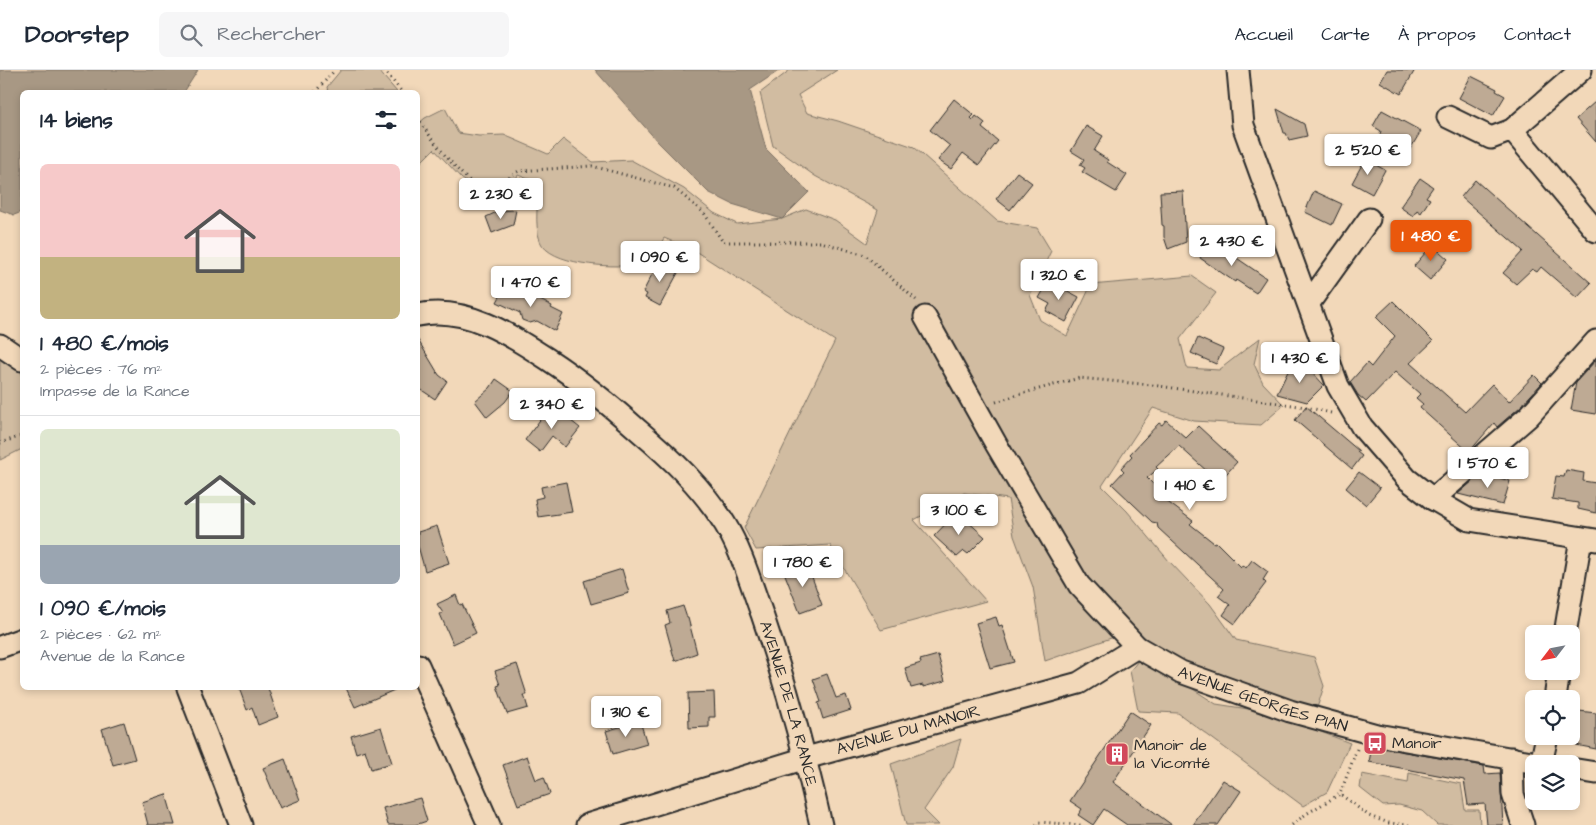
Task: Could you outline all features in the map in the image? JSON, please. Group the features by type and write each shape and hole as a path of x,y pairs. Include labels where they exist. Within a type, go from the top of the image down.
{"street":[{"path":"1238,70 1243,125 1338,386 1362,427 1407,479 1432,499 1469,520 1588,539 1567,625"},
{"path":"1448,117 1491,138 1512,130 1581,70"},
{"path":"1512,130 1596,231"},
{"path":"1309,303 1370,219"},
{"name":"AVENUE DE LA RANCE","path":"420,315 449,314 475,319 507,334 538,353 568,372 609,405 678,466 704,494 725,525 743,560 774,650 806,758 821,825"},
{"name":"AVENUE GEORGES PIAN","path":"925,317 976,409 1079,584 1137,647 1181,672 1290,711 1377,735 1525,761"},
{"path":"1432,499 1529,416 1596,341"},
{"path":"0,345 20,359"},
{"path":"0,647 20,640"},
{"name":"AVENUE DU MANOIR","path":"587,825 806,758 1079,683 1137,647"},
{"path":"420,670 489,825"},
{"path":"189,690 241,825"},
{"path":"1512,758 1513,794 1523,825"},
{"path":"1580,770 1596,773"}],"path":[{"path":"317,90 335,70"},
{"path":"384,70 400,90"},
{"path":"420,121 456,168 492,195 500,194 511,175 519,171 592,166 674,188 704,213 723,242 821,242 865,255 915,298 925,317"},
{"path":"976,409 1017,395 1079,378 1152,385 1306,407 1358,420"},
{"path":"0,443 20,437"},
{"path":"1292,825 1306,814 1340,794 1363,732"},
{"path":"1340,794 1369,816 1389,823 1409,825"},
{"path":"1036,825 1038,822 1081,825"}],"shaded area":[{"path":"0,70 198,70 185,90 20,90 20,213 14,215 0,210"},
{"path":"341,70 378,70 395,90 328,90 327,87"},
{"path":"595,70 780,70 750,90 766,149 809,192 782,219 732,204 708,192 658,142"},
{"path":"790,70 837,70 798,95 807,113 838,121 914,147 997,221 1037,228 1051,251 1030,295 1040,320 1067,336 1091,285 1192,276 1216,293 1180,339 1187,368 1219,370 1260,338 1254,364 1263,383 1284,405 1261,425 1194,421 1153,408 1102,486 1127,511 1169,561 1210,604 1236,640 1314,657 1324,686 1317,708 1289,704 1114,637 1045,661 1033,587 1014,536 1008,499 964,493 914,520 986,601 881,630 830,545 756,550 744,528 835,341 695,251 664,238 652,260 633,265 597,265 568,260 555,255 546,249 540,241 538,234 539,183 518,175 503,204 462,179 434,149 420,163 420,122 445,108 458,133 479,136 504,135 548,154 563,139 593,162 631,160 684,189 714,213 737,224 782,219 806,209 835,220 867,243 878,210 815,176 773,146 760,93"},
{"path":"0,352 20,371 20,450 0,460"},
{"path":"1142,656 1216,704 1268,712 1350,743 1327,792 1303,806 1178,713 1138,711 1130,671"},
{"path":"961,739 953,767 924,810 939,825 906,825 891,764"},
{"path":"1409,773 1461,784 1465,810 1479,810 1480,825 1437,825 1422,811 1399,805 1383,806 1360,788 1362,774 1408,783"}],"building":[{"path":"1387,70 1415,70 1401,94 1380,82"},
{"path":"1471,76 1497,89 1496,91 1505,96 1493,116 1459,98"},
{"path":"954,99 974,115 971,118 973,120 976,116 985,123 982,128 998,141 979,165 963,153 951,169 938,160 950,146 930,130"},
{"path":"1596,101 1596,142 1576,119"},
{"path":"1277,109 1304,124 1307,136 1289,140 1286,133 1284,133"},
{"path":"1382,110 1421,131 1409,151 1380,134 1381,131 1373,126"},
{"path":"1086,126 1103,136 1094,151 1127,175 1116,192 1082,172 1085,168 1080,165 1084,159 1071,151"},
{"path":"1365,159 1385,170 1372,194 1352,183"},
{"path":"1017,172 1032,183 1010,210 996,199"},
{"path":"1420,178 1433,187 1426,197 1430,199 1421,213 1417,210 1413,216 1400,207"},
{"path":"1475,180 1591,283 1577,298 1541,267 1537,272 1532,269 1516,284 1503,273 1523,251 1461,197"},
{"path":"1183,191 1186,242 1168,249 1164,237 1164,226 1162,225 1160,192"},
{"path":"1314,191 1342,204 1332,225 1305,212"},
{"path":"516,210 513,225 492,233 486,217 499,211"},
{"path":"1209,239 1266,278 1256,293 1236,280 1235,282 1200,258"},
{"path":"1432,245 1448,259 1430,280 1414,266"},
{"path":"659,261 679,271 660,306 645,298 647,294 643,292"},
{"path":"1049,281 1079,297 1066,322 1046,311 1050,304 1039,298"},
{"path":"514,287 552,306 551,308 563,314 555,331 537,321 530,323 522,320 520,313 497,302 504,289 511,292"},
{"path":"1393,301 1433,341 1410,363 1465,412 1492,384 1509,402 1534,375 1542,383 1520,407 1497,427 1494,423 1469,452 1420,408 1423,404 1416,398 1420,394 1395,372 1366,402 1358,395 1350,382 1367,363 1371,367 1395,336 1376,317"},
{"path":"1198,338 1223,349 1216,364 1191,353"},
{"path":"420,343 439,375 447,381 435,399 420,389"},
{"path":"1596,360 1596,414 1571,410 1576,382"},
{"path":"1298,362 1307,371 1309,369 1324,385 1307,402 1277,394 1292,363 1295,366"},
{"path":"496,379 513,391 505,402 487,417 475,401 490,388"},
{"path":"551,405 580,428 565,447 552,436 540,452 525,440"},
{"path":"1306,406 1359,451 1357,452 1362,456 1352,469 1295,420"},
{"path":"1166,420 1186,438 1198,426 1237,462 1219,482 1179,446 1147,478 1167,498 1165,500 1193,521 1190,524 1214,543 1216,542 1241,567 1242,565 1246,568 1252,560 1268,572 1263,580 1266,583 1235,624 1223,615 1230,605 1218,596 1224,589 1158,528 1157,523 1152,522 1112,484 1124,471 1121,468 1132,456 1130,454 1159,423 1162,425"},
{"path":"1566,470 1584,473 1583,481 1596,483 1596,513 1578,509 1578,503 1552,499 1556,476 1564,477"},
{"path":"1359,472 1380,488 1366,505 1346,488"},
{"path":"1482,473 1510,481 1503,505 1458,494"},
{"path":"566,482 572,512 538,517 535,499 543,497 541,487"},
{"path":"955,514 963,521 965,519 985,537 968,554 964,551 957,557 934,536"},
{"path":"437,526 449,563 425,571 420,553 420,531"},
{"path":"807,563 822,605 800,613 784,572"},
{"path":"622,569 629,593 591,604 584,581"},
{"path":"456,595 476,633 453,644 440,614 443,613 437,604"},
{"path":"683,606 697,653 675,661 665,625 670,623 667,611"},
{"path":"996,617 999,626 1002,625 1014,662 990,668 976,623"},
{"path":"938,655 945,681 911,688 905,668 921,663 920,660"},
{"path":"517,664 527,695 524,695 528,708 507,714 497,686 500,685 495,671"},
{"path":"827,674 836,698 846,695 851,710 823,719 818,703 821,702 813,679"},
{"path":"240,690 269,690 278,717 258,725 252,707 247,710"},
{"path":"347,690 394,690 355,707"},
{"path":"714,692 715,717 709,717 709,727 689,728 688,693"},
{"name":"Manoir de la Vicomté","path":"1130,711 1151,725 1113,782 1172,825 1127,825 1104,809 1093,825 1078,815 1082,809 1070,801"},
{"path":"1580,711 1596,713 1596,749 1576,745 1580,745"},
{"path":"640,721 647,744 613,754 606,731"},
{"path":"124,722 135,759 113,765 102,729"},
{"path":"381,727 392,763 371,769 365,750 356,753 351,736"},
{"path":"1372,746 1484,766 1485,774 1500,773 1503,825 1487,825 1485,804 1468,805 1464,780 1369,762"},
{"path":"527,756 536,780 544,777 550,794 518,805 503,765"},
{"path":"285,759 300,800 280,808 263,768"},
{"name":"Manoir de la Vicomté","path":"1223,780 1241,791 1218,825 1193,825"},
{"path":"166,794 175,825 148,825 142,802"},
{"path":"420,798 427,821 415,825 388,825 383,808"}],"place":[{"name":"Manoir","path":"1375,743"},
{"name":"Manoir de la Vicomté","path":"1117,754"}]}
